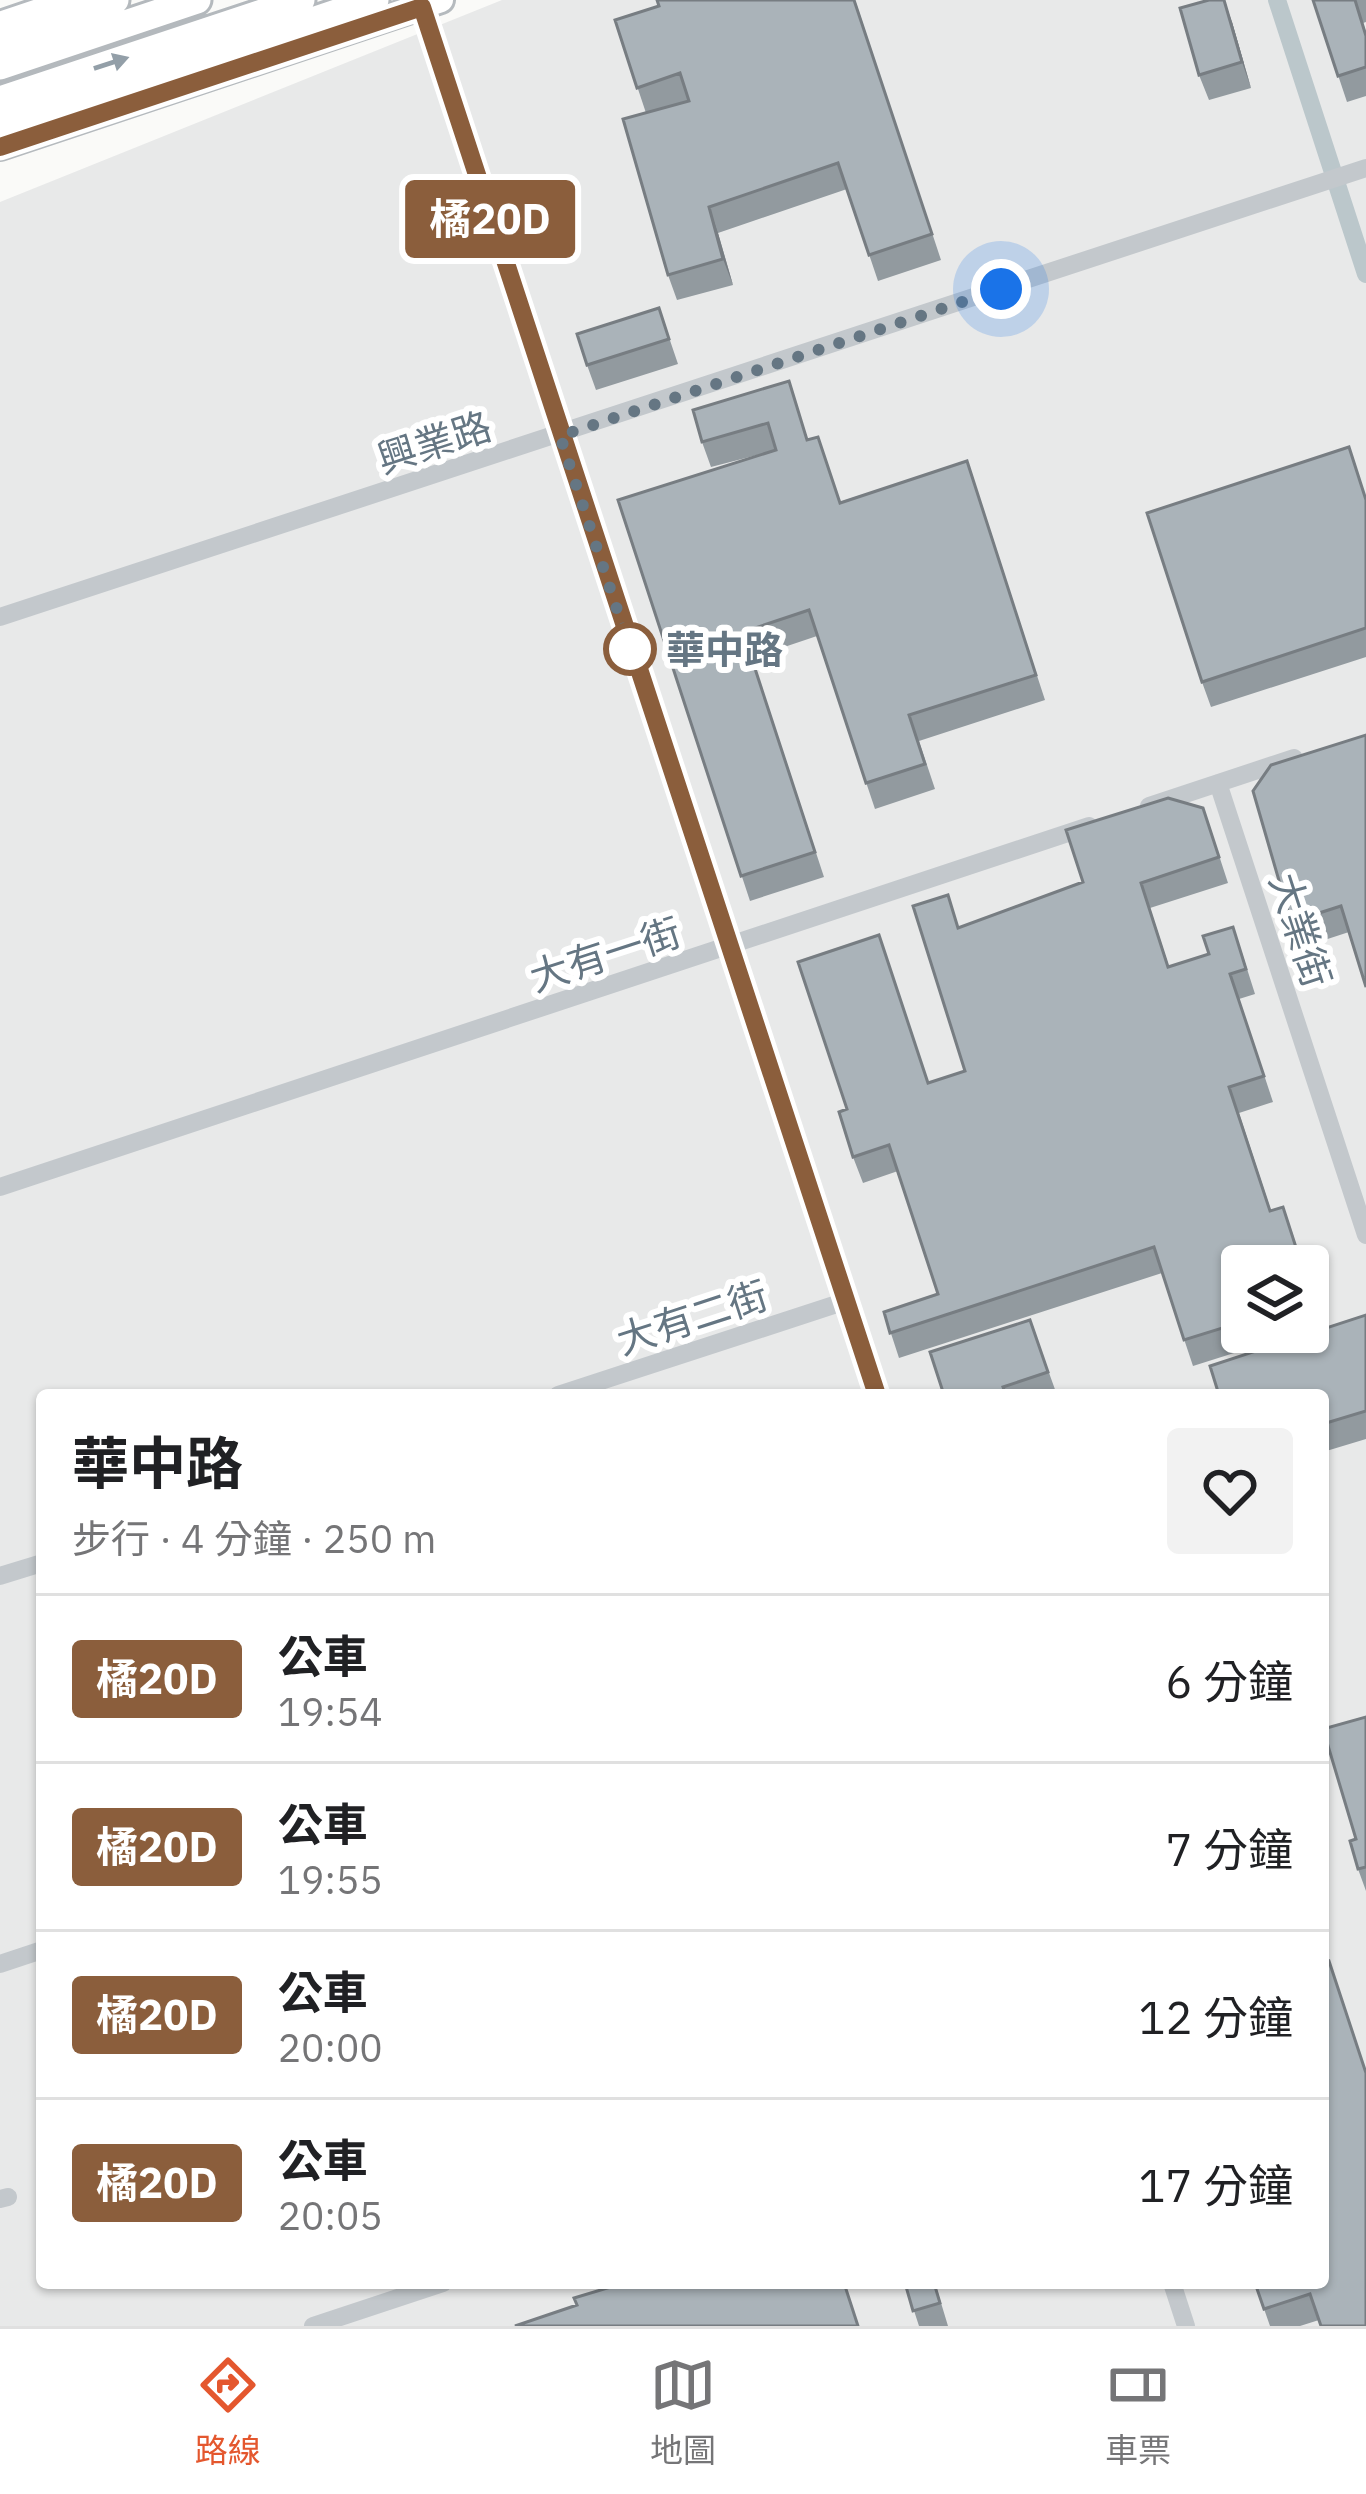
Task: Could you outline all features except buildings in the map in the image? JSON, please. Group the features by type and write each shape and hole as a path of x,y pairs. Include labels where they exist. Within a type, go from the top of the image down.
{"highway":[{"path":"0,39 116,0"},
{"path":"0,65 197,0"},
{"path":"0,100 308,10 374,0"},
{"path":"0,126 308,10"}],"main road":[{"path":"0,24 71,0"},
{"path":"0,147 425,2"}],"street":[{"path":"425,2 560,436 876,1389"},
{"name":"興業路","path":"0,616 1366,168"},
{"path":"1134,811 1324,749"},
{"name":"大業街","path":"1218,783 1366,1235"},
{"name":"大有一街","path":"0,1187 1113,818"},
{"name":"大有二街","path":"576,1389 846,1301"},
{"path":"0,1576 36,1565"},
{"path":"0,1964 36,1952"},
{"path":"313,2326 425,2289"},
{"path":"1174,2289 1186,2326"}],"shaded area":[{"path":"502,0 1366,0 1366,2326 0,2326 0,202"}],"waterway":[{"path":"1277,0 1366,274"}],"bus line":[{"name":"橘20D","path":"0,147 422,7 875,1389"}],"place":[{"name":"華中路","path":"630,649"}],"route":[{"path":"630,649 560,436 1001,289"}]}
